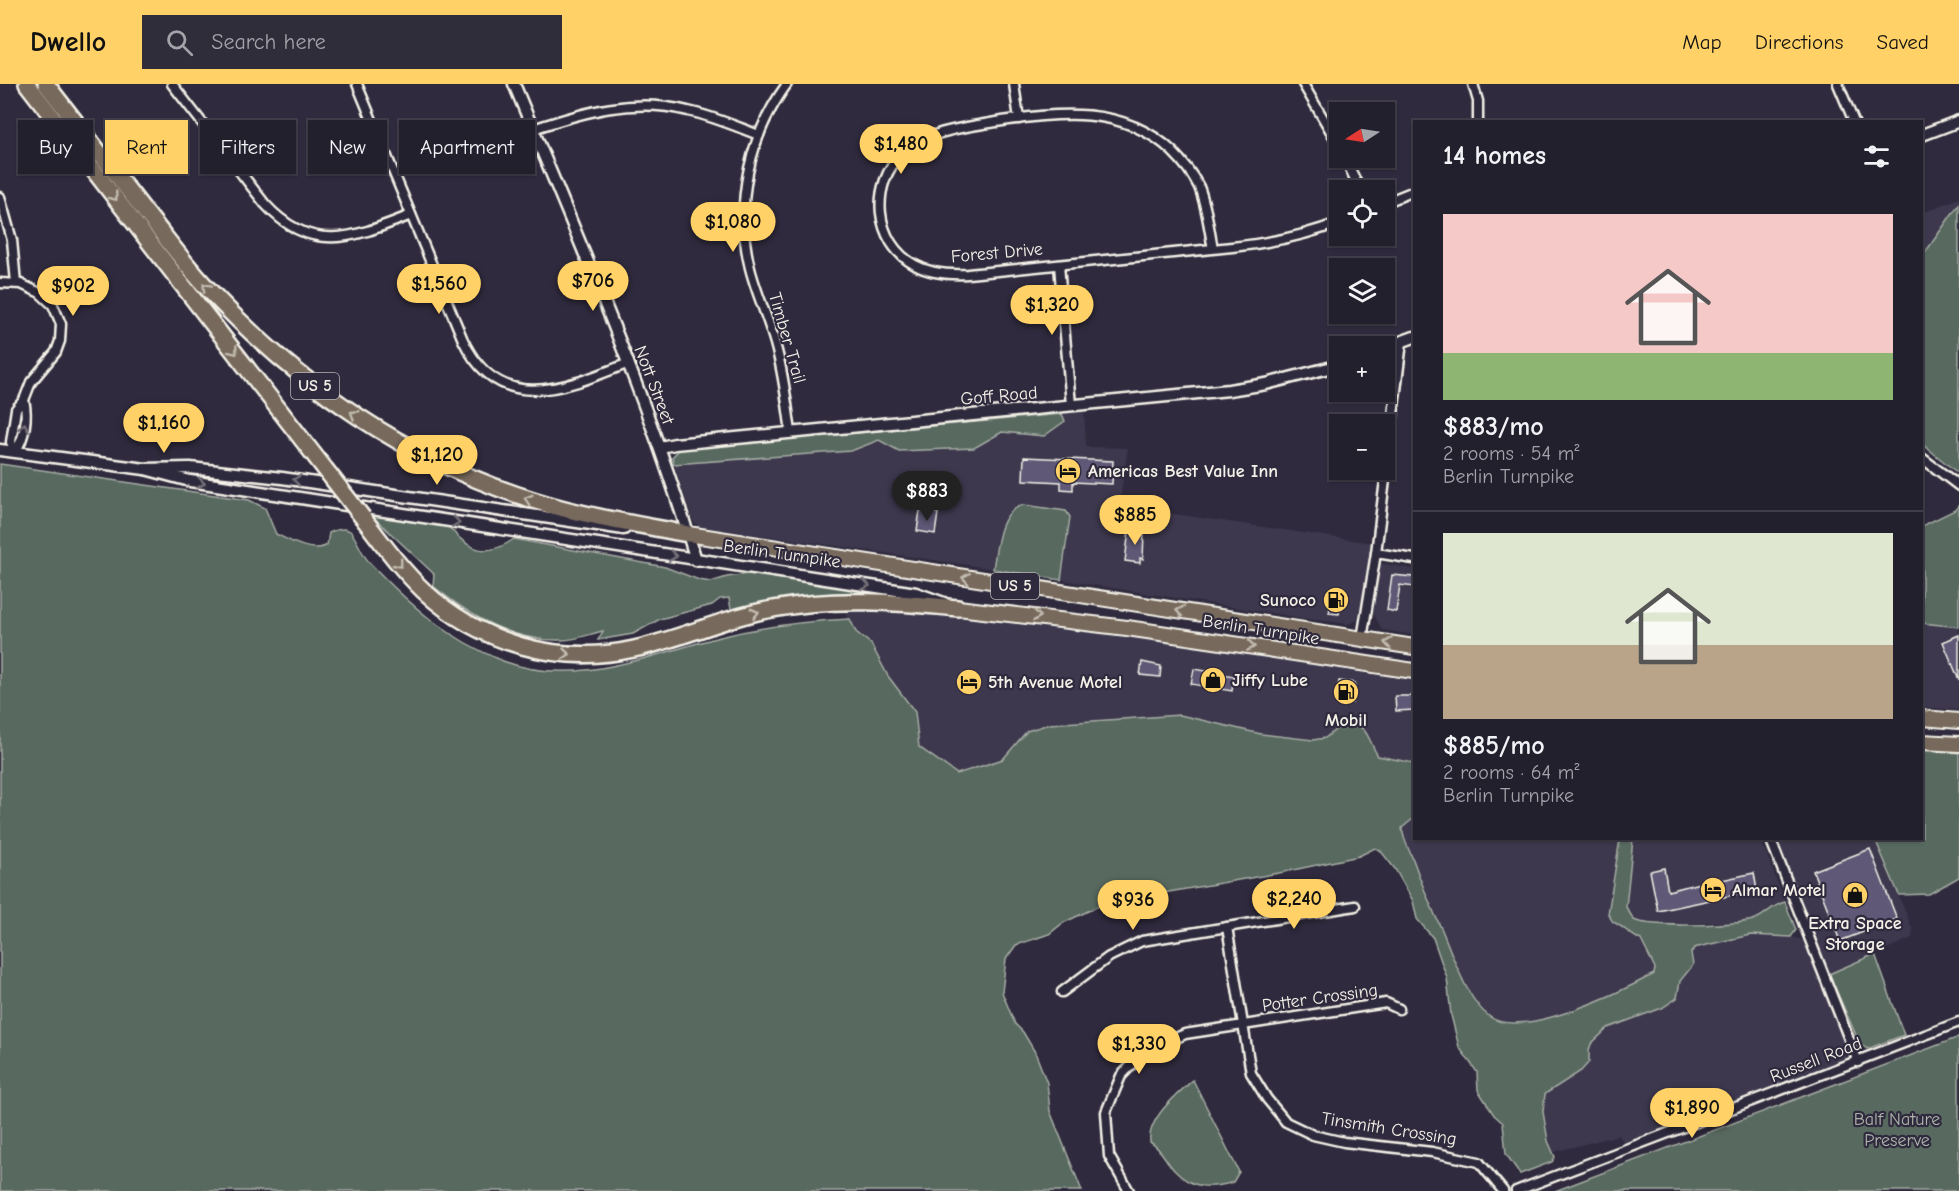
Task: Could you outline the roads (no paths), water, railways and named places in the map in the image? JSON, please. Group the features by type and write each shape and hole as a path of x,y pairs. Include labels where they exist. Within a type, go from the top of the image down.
{"highway":[{"name":"US 5","path":"27,84 412,578 447,610 490,635 521,646 552,653 592,655 632,650 748,614 802,604 871,602 958,608"},
{"name":"US 5","path":"46,84 178,255 209,291 282,360 345,408 427,456 510,492 577,513 688,534"},
{"name":"Berlin Turnpike","path":"688,534 1413,647"},
{"name":"Berlin Turnpike","path":"958,608 1095,623 1413,671"},
{"path":"1358,663 1362,639"},
{"path":"1923,718 1959,721"},
{"path":"1923,741 1959,744"}],"main road":[{"name":"Nott Street","path":"514,84 529,120"},
{"path":"1923,135 1959,121"},
{"name":"Nott Street","path":"535,134 629,363 660,447 696,560"},
{"path":"1395,344 1413,337"},
{"name":"Goff Road","path":"660,447 1252,386 1329,368"},
{"name":"Berlin Turnpike","path":"0,450 145,469 190,481 916,592 958,608"},
{"name":"Berlin Turnpike","path":"145,469 185,468 263,475 656,534 688,534"}],"street":[{"path":"172,84 265,204 277,216 295,228 318,237 346,237 370,231 411,215"},
{"path":"357,84 466,346 478,363 491,375 516,388 549,391 570,386 629,363"},
{"name":"Timber Trail","path":"788,84 772,106 759,135 745,191 745,241 752,275 778,355 791,432"},
{"path":"1014,84 1019,119"},
{"path":"1303,84 1329,128"},
{"path":"1473,84 1478,100 1478,120"},
{"path":"1838,84 1853,120"},
{"path":"535,128 584,112 642,105 691,111 759,135"},
{"name":"Forest Drive","path":"1213,249 1203,199 1194,178 1181,159 1150,134 1129,123 1100,115 1073,114 1019,119 935,135 916,143 907,150 890,169 882,186 880,209 883,225 893,245 903,258 918,267 933,272 961,274 1213,249 1279,240 1329,225"},
{"path":"1395,199 1413,191"},
{"path":"0,197 12,240 16,283"},
{"path":"1059,265 1071,405"},
{"path":"0,283 16,283 32,288 50,301 61,324 60,341 56,352 31,382 24,400 16,409 11,442 15,452"},
{"path":"1362,639 1376,553 1402,342"},
{"path":"1923,459 1959,486"},
{"path":"1376,553 1413,559"},
{"path":"1771,840 1858,1062"},
{"path":"1062,992 1109,957 1142,941 1356,906"},
{"name":"Tinsmith Crossing","path":"1227,927 1245,1025 1251,1073 1267,1099 1286,1122 1313,1135 1344,1142 1432,1152 1479,1162 1503,1191"},
{"name":"Potter Crossing","path":"1129,1191 1109,1156 1106,1112 1121,1076 1143,1053 1185,1034 1386,1003 1399,1009"},
{"name":"Russell Road","path":"1516,1191 1959,1022"}],"place":[{"name":"Americas Best Value Inn","path":"1068,471"},
{"name":"Sunoco","path":"1336,600"},
{"name":"Jiffy Lube","path":"1213,680"},
{"name":"5th Avenue Motel","path":"969,682"},
{"name":"Mobil","path":"1346,692"},
{"name":"Almar Motel","path":"1713,890"},
{"name":"Extra Space Storage","path":"1855,895"}],"park label":[{"name":"Balf Nature Preserve","path":"1897,1129"}]}
